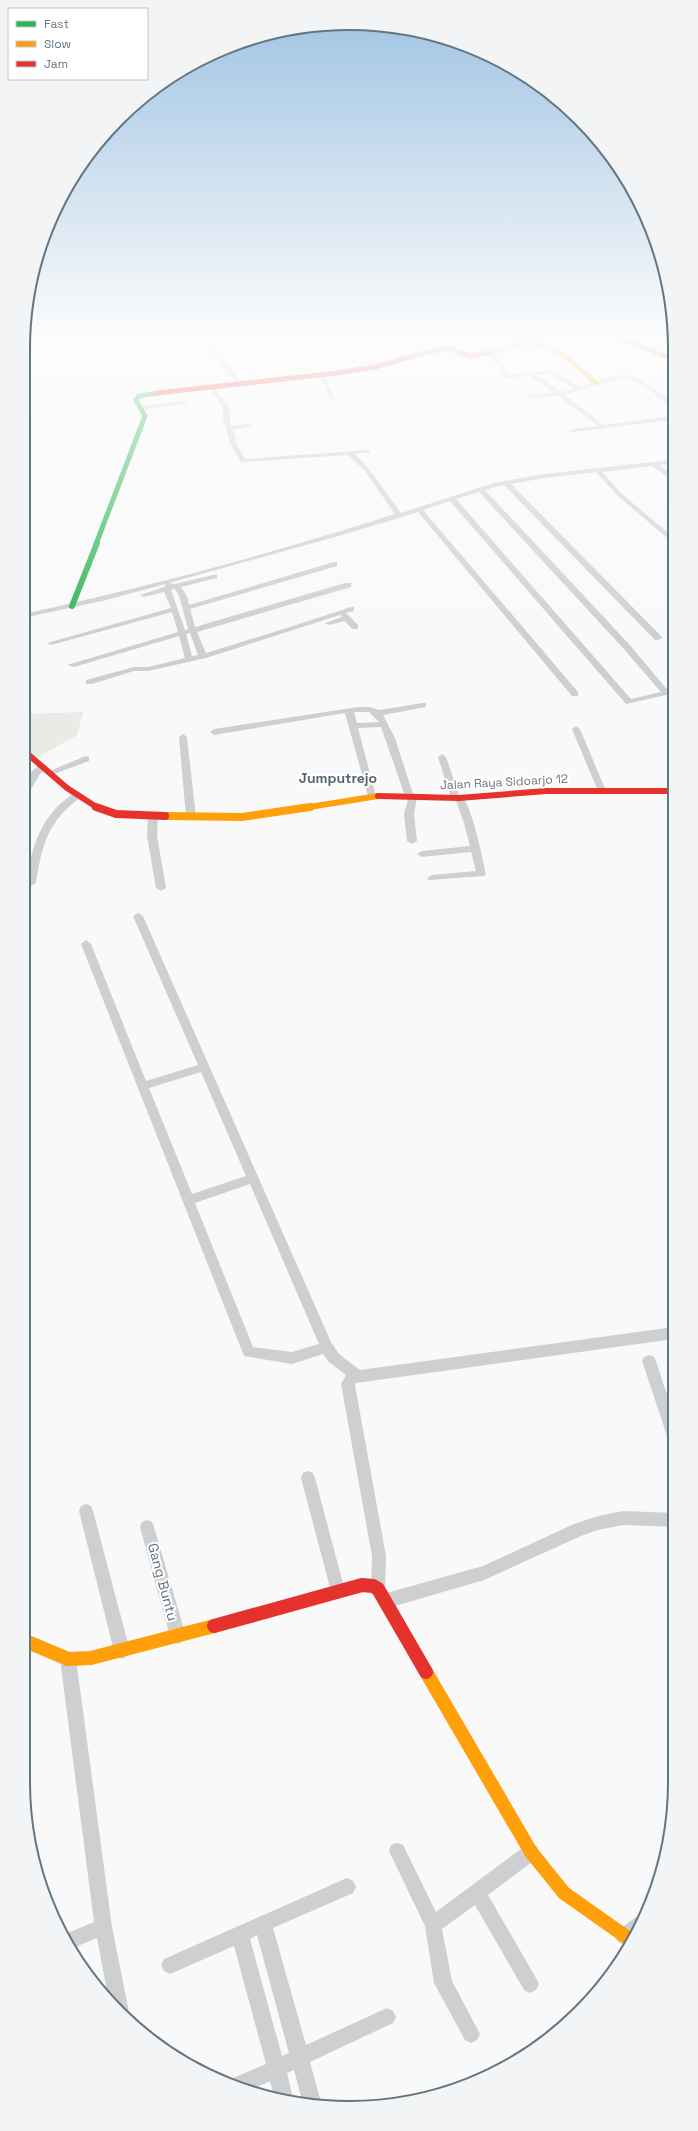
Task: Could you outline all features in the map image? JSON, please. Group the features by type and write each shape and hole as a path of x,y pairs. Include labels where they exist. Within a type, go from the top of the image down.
{"main road":[{"path":"72,606 138,436"},
{"name":"Jalan Raya Sidoarjo 12","path":"30,757 42,770 75,797 109,813 152,819 242,816 372,796 459,801 546,791 668,791"},
{"path":"30,1643 72,1659 91,1658 178,1636 338,1591 362,1585 373,1586 381,1595 531,1852 564,1893 627,1938"}],"street":[{"path":"231,436 242,461 351,454 368,451"},
{"path":"351,454 367,470 379,490 400,516"},
{"path":"30,615 169,586 209,570 400,516 480,489 506,483 597,470 668,462"},
{"path":"653,464 668,476"},
{"path":"597,470 620,495 668,537"},
{"path":"506,483 658,638"},
{"path":"451,498 629,702 666,693 625,645 480,489"},
{"path":"419,510 575,694"},
{"path":"54,618 318,546"},
{"path":"209,570 210,560"},
{"path":"187,608 334,564"},
{"path":"71,665 348,585"},
{"path":"169,586 183,596 193,630 203,656"},
{"path":"169,586 189,658"},
{"path":"51,643 175,609"},
{"path":"89,682 134,669 145,669 203,656 290,630 351,609"},
{"path":"341,612 355,627"},
{"path":"290,630 347,618"},
{"path":"214,732 349,711 367,709 377,713 423,706"},
{"path":"349,711 372,796"},
{"path":"377,713 384,724 412,799 409,814 412,842"},
{"path":"354,726 384,724"},
{"path":"576,729 602,790"},
{"path":"183,737 191,817"},
{"path":"432,878 480,875 475,849 442,757"},
{"path":"30,786 42,770 86,759"},
{"path":"30,884 38,845 50,820 75,797"},
{"path":"152,819 152,836 161,888"},
{"path":"422,854 475,849"},
{"path":"138,916 328,1347 334,1358 357,1375"},
{"path":"86,944 249,1352 292,1358 328,1347"},
{"path":"143,1086 205,1067"},
{"path":"188,1200 254,1178"},
{"path":"668,1334 357,1375 348,1380 379,1556 381,1595 484,1573 579,1529 598,1523 623,1518 668,1520"},
{"path":"649,1361 668,1418"},
{"path":"308,1478 338,1591"},
{"path":"86,1511 122,1651"},
{"name":"Gang Buntu","path":"148,1527 178,1636"},
{"path":"72,1659 103,1926 118,2002"},
{"path":"397,1850 433,1925 444,1983 471,2034"},
{"path":"433,1925 531,1852"},
{"path":"170,1965 347,1887"},
{"path":"477,1892 530,1984"},
{"path":"263,1924 311,2098"},
{"path":"71,1939 103,1926"},
{"path":"240,1934 283,2094"},
{"path":"244,2083 387,2017"}],"shaded area":[{"path":"83,712 77,735 35,759 30,754 30,714"}],"traffic: fast":[{"path":"72,606 138,436"}],"traffic: slow":[{"path":"165,816 242,817 378,796"},
{"path":"30,1643 68,1659 91,1658 214,1626"},
{"path":"426,1672 531,1852 564,1893 627,1938"}],"traffic: jam":[{"path":"30,756 67,788 92,805 105,811 122,815 165,816"},
{"path":"378,796 459,798 546,791 668,791"},
{"path":"214,1626 362,1585 373,1586 378,1589 426,1672"}],"district":[{"name":"Jumputrejo","path":"338,778"}]}
